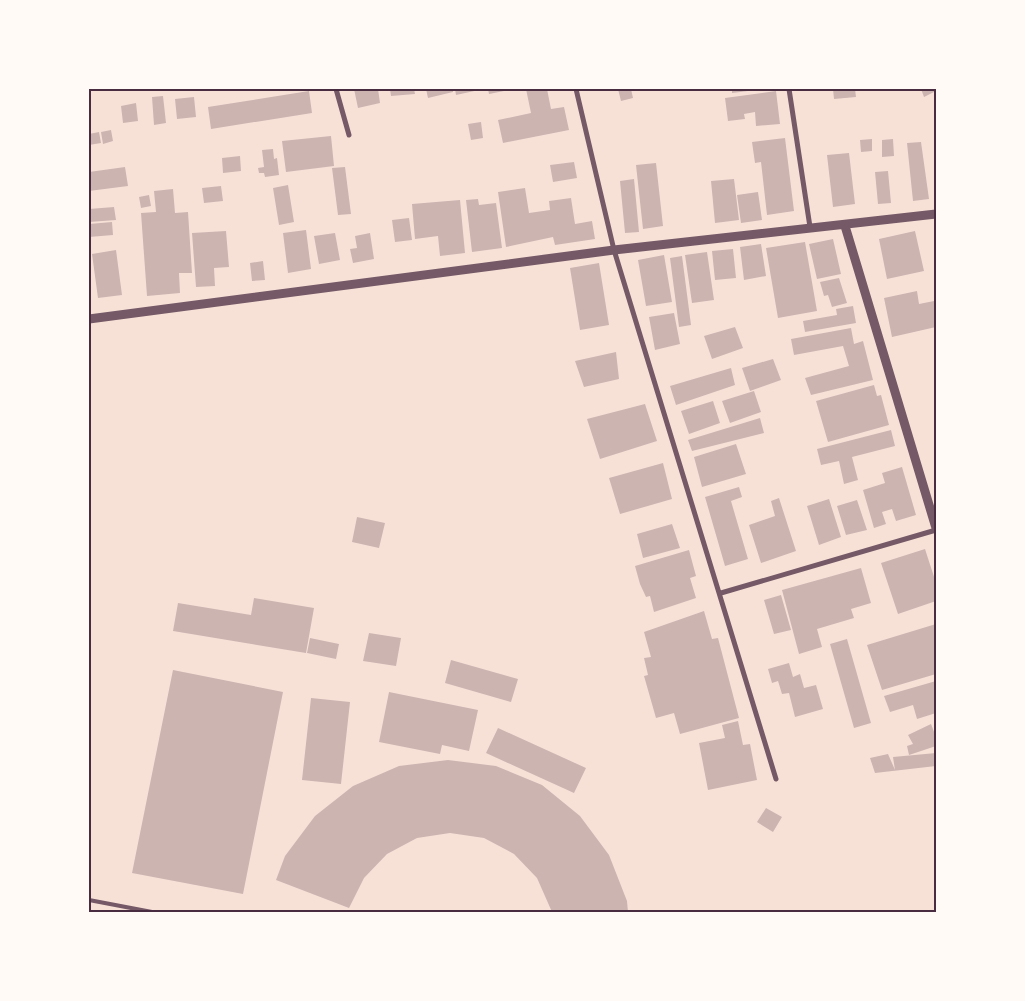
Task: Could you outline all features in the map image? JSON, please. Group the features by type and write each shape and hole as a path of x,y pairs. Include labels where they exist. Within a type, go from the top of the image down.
{"street":[{"path":"336,89 349,135"},
{"path":"576,89 614,250 721,593 776,780"},
{"path":"788,89 810,227"},
{"path":"89,319 614,250 810,227 845,226 936,214"},
{"path":"721,593 936,529 845,226"}],"lane":[{"path":"89,900 152,912"}],"building":[{"path":"354,89 378,89 380,103 358,108"},
{"path":"390,89 414,89 415,94 391,96"},
{"path":"426,89 453,89 453,92 428,98"},
{"path":"455,89 479,89 479,90 456,95"},
{"path":"488,89 509,89 509,90 489,94"},
{"path":"526,89 547,89 551,109 564,107 569,130 503,143 498,120 531,113"},
{"path":"618,89 631,89 633,98 621,101"},
{"path":"732,89 756,89 756,90 732,93"},
{"path":"833,89 855,89 856,97 834,99"},
{"path":"921,89 936,89 936,91 924,97"},
{"path":"309,91 312,113 211,129 208,107"},
{"path":"776,91 780,124 756,126 755,112 744,114 745,119 728,121 725,98"},
{"path":"163,96 166,123 154,125 152,97"},
{"path":"194,97 196,117 177,119 175,99"},
{"path":"136,103 138,121 123,123 121,106"},
{"path":"481,122 483,138 471,140 468,124"},
{"path":"111,130 113,141 103,144 101,132"},
{"path":"99,132 101,143 89,145 89,134"},
{"path":"331,136 334,166 286,172 282,141"},
{"path":"785,138 794,211 767,215 761,162 755,163 752,142"},
{"path":"872,139 872,151 861,152 860,140"},
{"path":"893,139 894,156 882,157 882,140"},
{"path":"921,142 929,199 913,201 907,143"},
{"path":"273,149 274,159 277,158 279,175 265,177 264,173 259,173 258,168 264,167 262,150"},
{"path":"849,153 855,204 833,207 827,155"},
{"path":"240,156 241,171 223,173 222,158"},
{"path":"574,162 577,178 553,182 550,165"},
{"path":"656,163 663,226 643,229 636,165"},
{"path":"125,167 128,186 89,191 89,172"},
{"path":"345,167 351,214 338,215 332,168"},
{"path":"888,171 891,203 878,204 875,172"},
{"path":"634,179 639,232 625,233 620,181"},
{"path":"734,179 739,220 715,223 711,181"},
{"path":"288,185 294,222 279,225 273,188"},
{"path":"221,186 223,201 204,203 202,188"},
{"path":"525,188 529,213 550,210 549,201 571,198 575,224 592,221 595,239 555,245 553,237 506,247 498,192"},
{"path":"173,189 175,213 188,212 192,273 179,273 180,293 147,296 141,213 156,212 154,191"},
{"path":"758,192 762,220 741,223 737,195"},
{"path":"149,195 151,206 141,208 139,197"},
{"path":"478,199 479,205 496,203 502,248 472,252 466,200"},
{"path":"460,200 465,253 440,256 438,236 415,239 412,204"},
{"path":"114,207 116,220 89,222 89,209"},
{"path":"409,218 412,240 395,242 392,220"},
{"path":"112,222 113,235 89,237 89,224"},
{"path":"306,230 311,269 288,273 283,233"},
{"path":"226,231 229,267 214,268 215,286 196,287 192,233"},
{"path":"915,231 924,271 887,279 879,239"},
{"path":"335,233 340,260 319,264 314,236"},
{"path":"370,233 374,259 353,263 350,249 357,248 355,236"},
{"path":"833,239 841,274 817,279 809,244"},
{"path":"805,242 817,311 778,318 766,248"},
{"path":"761,244 766,276 744,280 740,247"},
{"path":"733,249 736,278 715,280 712,251"},
{"path":"116,250 122,295 98,298 92,254"},
{"path":"707,252 714,300 692,303 685,255"},
{"path":"664,255 672,302 646,306 638,260"},
{"path":"682,256 691,325 679,327 670,258"},
{"path":"263,261 265,280 252,281 250,263"},
{"path":"599,263 609,325 580,330 570,268"},
{"path":"839,278 847,303 832,307 828,295 824,296 820,282"},
{"path":"917,291 919,304 934,301 936,327 892,337 884,298"},
{"path":"853,306 856,323 805,332 803,321 837,315 836,309"},
{"path":"674,313 680,344 655,350 649,317"},
{"path":"735,327 743,348 712,359 704,336"},
{"path":"851,328 854,344 863,341 873,380 811,395 805,378 849,366 843,346 794,355 791,339"},
{"path":"616,352 619,379 584,387 575,361"},
{"path":"773,359 781,380 750,391 742,368"},
{"path":"731,368 735,385 676,405 670,386"},
{"path":"874,385 877,396 881,395 889,425 828,442 816,401"},
{"path":"754,391 761,412 730,423 722,401"},
{"path":"713,401 720,423 689,434 681,411"},
{"path":"645,404 657,441 600,459 587,419"},
{"path":"760,418 764,433 692,451 688,440"},
{"path":"891,430 895,446 852,457 858,480 844,484 839,461 821,465 817,449"},
{"path":"736,444 746,474 702,487 694,457"},
{"path":"663,463 672,499 620,514 609,478"},
{"path":"902,467 916,515 896,521 892,509 882,512 886,524 874,528 863,490 885,483 882,473"},
{"path":"739,487 742,497 731,501 748,559 725,566 705,497"},
{"path":"779,498 796,551 761,563 749,525 775,516 771,501"},
{"path":"829,499 841,537 819,545 807,506"},
{"path":"857,500 867,530 846,535 837,506"},
{"path":"357,517 385,523 379,548 352,542"},
{"path":"672,524 680,548 643,558 637,534"},
{"path":"925,549 936,583 936,601 898,614 881,563"},
{"path":"689,550 696,576 690,578 696,598 654,612 650,596 646,597 635,566"},
{"path":"861,568 871,603 851,609 854,618 817,629 822,647 799,654 782,590"},
{"path":"781,595 791,630 774,634 764,600"},
{"path":"254,598 314,608 306,653 173,631 178,603 251,615"},
{"path":"704,611 712,639 718,638 739,718 680,734 674,713 656,718 644,676 648,675 644,658 651,657 644,632"},
{"path":"936,624 936,674 882,690 867,645"},
{"path":"369,633 401,638 396,666 363,661"},
{"path":"310,638 339,644 336,659 307,653"},
{"path":"847,639 871,723 854,728 830,644"},
{"path":"451,660 518,679 511,702 445,683"},
{"path":"789,663 793,677 800,674 804,688 816,685 823,709 795,717 789,693 782,694 778,681 772,683 768,669"},
{"path":"173,670 283,692 243,894 132,873"},
{"path":"936,681 936,713 917,719 913,705 890,712 884,696"},
{"path":"389,692 478,710 469,751 442,745 440,754 379,742"},
{"path":"311,698 350,702 341,784 302,780"},
{"path":"738,721 743,745 750,744 757,780 708,790 699,743 725,738 722,725"},
{"path":"931,724 936,737 936,746 909,755 907,746 913,744 908,735"},
{"path":"498,728 586,768 574,793 486,753"},
{"path":"936,753 936,766 875,773 870,758 888,754 895,770 893,757"},
{"path":"448,760 496,766 542,785 580,816 609,855 627,901 628,912 552,912 537,878 514,854 484,838 450,833 417,838 387,854 364,878 349,908 276,880 285,856 315,816 353,786 399,766"},
{"path":"766,808 782,817 773,832 757,822"}]}
